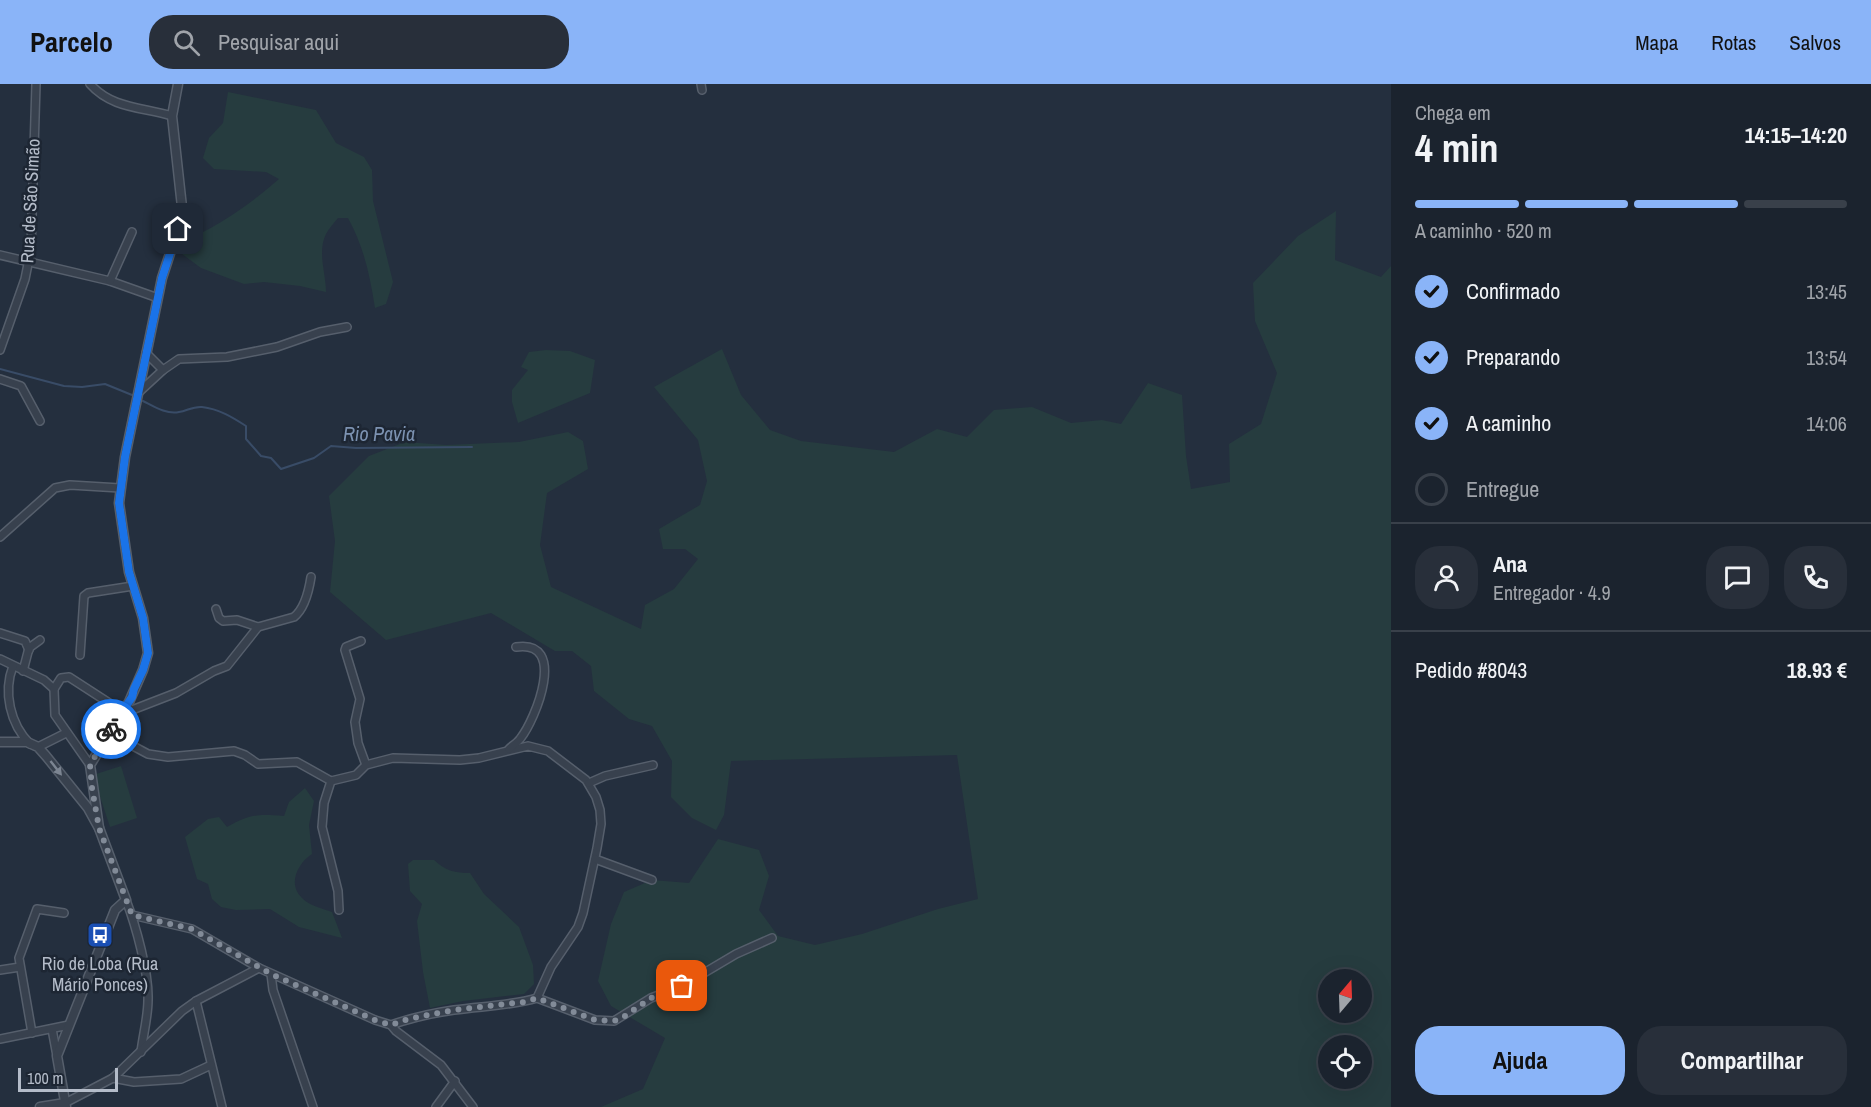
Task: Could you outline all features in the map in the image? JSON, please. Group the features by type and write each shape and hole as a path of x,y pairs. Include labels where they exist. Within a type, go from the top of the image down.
{"street":[{"name":"Rua de São Simão","path":"0,350 31,249 36,84"},
{"path":"90,84 109,100 122,106 172,116"},
{"path":"90,765 124,711 143,670 148,653 143,618 133,585 122,530 119,503 146,353 165,265 178,229 182,207 172,116 178,84"},
{"path":"110,281 132,232"},
{"path":"0,255 110,281 158,298"},
{"path":"138,393 179,359 227,357 277,347 320,332 348,327"},
{"path":"146,353 163,370"},
{"path":"0,379 21,386 40,421"},
{"path":"0,537 55,488 70,485 120,488"},
{"path":"216,609 219,618 223,621 237,620 258,627 294,617 298,614 309,587 310,578"},
{"path":"80,656 84,596 88,593 133,585"},
{"path":"91,807 90,765 55,715 54,689 61,678 69,677 124,711 132,710 176,693 227,666 258,627"},
{"path":"0,633 25,641 29,650"},
{"path":"23,670 31,645 40,640"},
{"path":"361,641 346,647 345,650 360,699 355,722 358,743 366,765"},
{"path":"507,750 520,739 529,723 541,693 545,670 545,662 540,653 528,647 516,647"},
{"path":"0,659 44,680 54,689"},
{"path":"13,666 8,679 7,691 17,727 91,807 132,915 148,982 148,1001 141,1052"},
{"path":"111,730 148,754 168,757 234,751 258,764 297,762 331,781 356,775 366,765 393,758 460,760 479,758 528,746 548,751 567,763 589,783 600,810 600,836 578,927 551,967 537,998"},
{"path":"0,742 20,741 34,745 66,733"},
{"path":"589,783 605,776 653,765"},
{"path":"331,781 322,815 322,827 338,891 339,910"},
{"path":"595,859 652,880"},
{"path":"57,1056 115,910 126,900"},
{"path":"32,1033 19,958 37,909 64,913"},
{"path":"132,915 192,929 271,974 391,1025 441,1065 473,1107"},
{"path":"391,1025 408,1019 454,1010 524,1002 537,998 595,1020 614,1021 651,998 682,986 736,954 772,938"},
{"path":"0,970 21,967"},
{"path":"40,1107 65,1105 113,1078 182,1011 196,1001 259,968"},
{"path":"271,974 273,990 313,1107"},
{"path":"196,1001 222,1107"},
{"path":"0,1039 69,1025"},
{"path":"52,1029 65,1105"},
{"path":"113,1078 134,1082 181,1079 211,1065"},
{"path":"436,1107 455,1081"}],"green space":[{"path":"228,92 316,110 336,143 364,157 372,170 373,201 393,282 386,304 375,308 366,262 348,218 338,218 323,241 322,255 326,292 264,282 244,284 201,268 178,251 181,242 233,215 279,179 266,172 214,169 203,158 209,138 223,123"},
{"path":"1336,211 1335,260 1381,277 1391,266 1391,1107 601,1107 643,1089 665,1038 611,1006 598,981 611,924 624,892 652,880 689,883 718,839 759,850 769,876 759,910 778,936 815,945 862,934 938,909 978,899 957,755 731,761 724,815 716,830 692,818 671,797 672,761 652,726 629,719 594,691 591,666 572,651 555,651 491,613 386,640 330,592 335,541 329,496 369,456 405,442 446,445 519,442 568,432 583,441 588,469 547,493 540,545 551,587 641,629 645,605 674,589 698,559 685,549 663,549 659,529 700,505 707,481 698,440 654,387 722,349 741,395 770,430 801,441 894,452 937,429 967,437 994,410 1032,407 1071,423 1102,420 1121,424 1148,383 1182,395 1186,456 1191,489 1230,482 1229,444 1261,424 1277,373 1255,321 1253,283 1298,236"},
{"path":"570,351 595,360 590,393 518,423 512,402 512,390 528,370 521,367 529,352"},
{"path":"121,766 137,818 110,827 93,775"},
{"path":"305,788 314,801 309,825 312,854 299,868 295,886 305,900 332,912 342,938 299,927 270,909 236,910 221,907 212,899 208,884 197,879 185,837 208,819 219,817 227,827 254,816 284,816 289,802"},
{"path":"413,860 434,860 451,871 470,873 484,894 519,927 533,965 534,984 524,994 463,1001 430,1008 417,921 422,904 410,891 408,864"}],"waterway":[{"name":"Rio Pavia","path":"0,369 64,386 82,387 105,384 132,395"},
{"name":"Rio Pavia","path":"143,401 160,410 174,413 199,407 225,414 246,426 246,439 261,456 271,458 281,469 314,458 331,446 356,448 472,447"}],"way so far":[{"path":"111,729 90,765 92,788 99,828 132,915 192,929 271,974 391,1025 408,1019 454,1010 524,1002 537,998 595,1020 614,1021 651,998 682,986"}],"place":[{"name":"Rio de Loba (Rua Mário Ponces)","path":"100,935"}],"route":[{"path":"111,729 132,697 148,653 143,618 129,572 119,503 120,488 162,278 178,229"}]}
